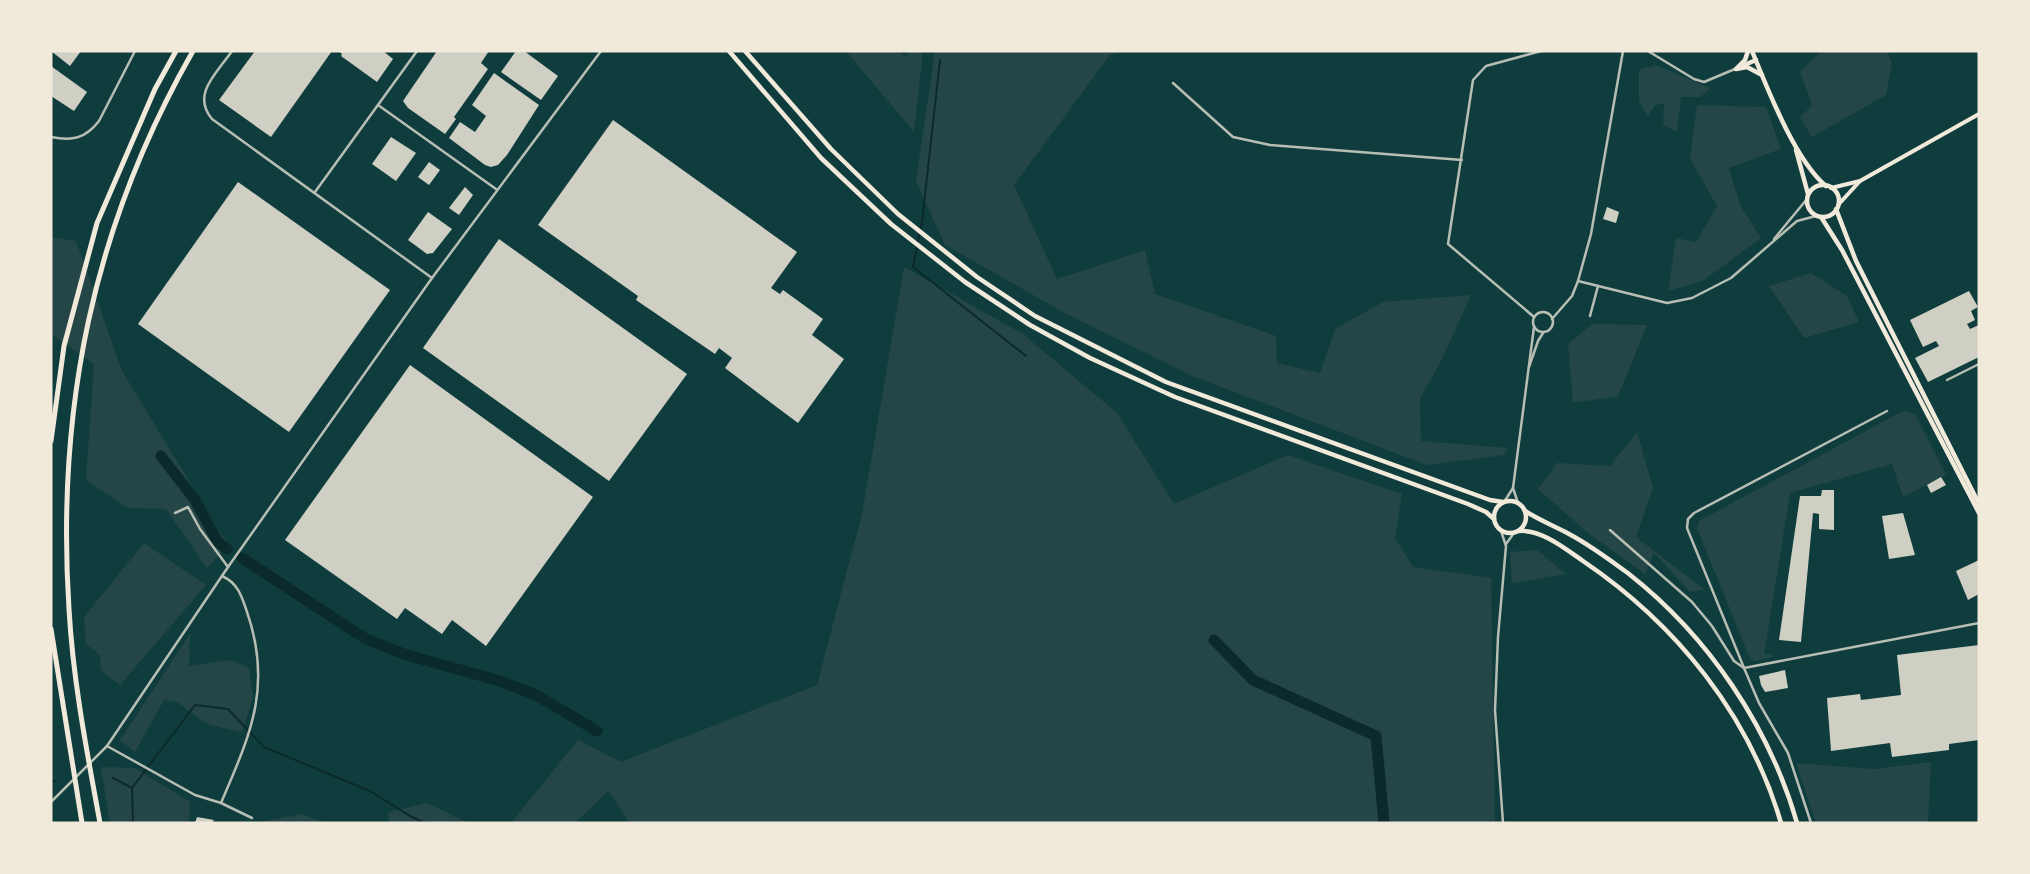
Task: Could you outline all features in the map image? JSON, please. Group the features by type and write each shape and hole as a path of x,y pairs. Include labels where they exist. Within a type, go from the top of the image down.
{"highway":[{"path":"51,441 64,346 97,223 166,66 175,51"},
{"path":"100,823 77,684 69,611 65,529 67,466 74,396 97,283 124,197 140,154 193,51"},
{"path":"51,629 82,823"}],"main road":[{"path":"729,51 821,158 891,224 965,282 1030,325 1090,358 1175,397 1468,504 1486,512 1494,519 1501,531 1535,532 1575,555 1632,596 1670,632 1719,693 1741,728 1760,766 1781,823"},
{"path":"745,51 831,149 892,208 977,277 1035,316 1166,382 1490,500 1518,503 1525,511 1569,534 1629,575 1687,629 1736,692 1758,729 1778,769 1797,823"},
{"path":"1736,69 1745,60 1748,51"},
{"path":"1752,51 1795,146 1816,178 1838,196 1837,207 1856,261 1979,504"},
{"path":"1736,69 1756,60"},
{"path":"1736,69 1748,67 1763,76"},
{"path":"1808,196 1816,187 1829,187 1860,181 1977,115"},
{"path":"1795,146 1808,196 1808,209 1818,216 1842,250 1979,513"},
{"path":"1818,216 1830,215 1860,181"},
{"path":"1494,519 1496,509 1504,502"},
{"path":"1516,532 1525,524 1525,511"}],"street":[{"path":"51,137 68,140 77,139 91,131 99,121 135,51"},
{"path":"232,51 207,86 203,96 205,110 212,119 432,278"},
{"path":"315,192 417,51"},
{"path":"51,802 107,746 228,567 432,278 496,189 601,51"},
{"path":"1504,502 1513,488 1534,317 1452,250 1448,244 1473,80 1486,66 1540,51"},
{"path":"1528,373 1538,341 1543,332 1550,328 1552,319 1572,296 1578,282 1591,234 1623,51"},
{"path":"1648,51 1694,79 1704,82 1736,69"},
{"path":"1173,83 1233,137 1241,140 1270,145 1462,160"},
{"path":"378,105 496,189"},
{"path":"1977,115 1979,121"},
{"path":"1769,246 1808,196"},
{"path":"1578,282 1668,303 1680,302 1731,278 1797,220 1807,216 1818,216"},
{"path":"1590,316 1598,286"},
{"path":"1534,317 1539,313 1545,313 1552,319"},
{"path":"1534,327 1543,332"},
{"path":"1947,380 1979,364"},
{"path":"1811,823 1788,753 1759,703 1744,668 1687,528 1688,519 1694,513 1887,411"},
{"path":"1513,488 1518,503"},
{"path":"175,513 188,506 200,529 228,567"},
{"path":"1610,530 1692,602 1712,626 1734,662 1744,668 1979,624"},
{"path":"1501,531 1506,546 1498,637 1495,710 1503,823"},
{"path":"1506,546 1516,532"},
{"path":"221,803 249,738 259,690 256,654 250,620 235,585 222,576"},
{"path":"107,746 195,795 221,803 252,818"}],"shaded area":[{"path":"846,51 898,51 905,57 910,51 923,51 914,132"},
{"path":"935,51 1121,51 1110,55 1014,185 1057,279 1145,250 1155,294 1276,336 1277,363 1320,373 1335,329 1383,302 1471,295 1442,359 1420,399 1421,441 1508,448 1504,455 1427,465 1192,376 1063,312 945,245 916,181"},
{"path":"1822,51 1887,51 1892,64 1886,95 1812,137 1800,117 1812,106 1800,71"},
{"path":"1655,65 1711,88 1700,97 1681,97 1677,132 1663,125 1664,104 1655,105 1648,116 1639,101 1639,70"},
{"path":"1697,105 1766,107 1781,149 1729,168 1740,205 1761,238 1704,280 1668,291 1676,238 1696,242 1717,206 1690,159"},
{"path":"51,237 76,241 122,371 228,545 207,568 166,509 128,508 86,480 94,364 51,334"},
{"path":"904,267 1023,334 1117,413 1174,504 1288,455 1402,494 1395,538 1413,567 1491,578 1495,823 630,823 608,791 575,823 511,823 578,740 621,762 817,685 862,514"},
{"path":"1811,273 1847,296 1859,322 1804,338 1769,286"},
{"path":"1592,324 1647,325 1618,396 1573,403 1568,344"},
{"path":"1903,411 1915,414 1946,475 1903,497 1892,464 1790,493 1764,655 1772,654 1772,657 1755,661 1750,659 1697,528 1699,521"},
{"path":"1637,432 1653,488 1636,537 1705,590 1690,592 1654,553 1645,574 1588,533 1538,489 1557,463 1610,466"},
{"path":"144,543 206,585 120,685 101,670 100,655 86,644 84,617"},
{"path":"1537,550 1566,574 1512,583 1510,552"},
{"path":"190,634 189,666 232,660 249,668 253,698 242,732 209,725 177,702 164,700 135,752 120,740"},
{"path":"1931,762 1928,823 1816,823 1796,763 1874,769"},
{"path":"101,767 135,768 190,802 189,823 110,823"},
{"path":"427,803 469,823 389,823 388,812"},
{"path":"302,814 325,823 266,823 263,821"}],"building":[{"path":"51,51 81,51 70,66"},
{"path":"255,51 332,51 271,137 219,100"},
{"path":"339,51 383,51 393,59 377,82 341,56 342,54"},
{"path":"437,51 489,51 481,63 488,69 454,117 456,119 445,134 408,108 403,101"},
{"path":"516,51 524,51 558,76 541,100 501,72"},
{"path":"51,66 87,92 74,111 51,96"},
{"path":"494,73 539,105 507,155 498,165 491,167 485,165 449,138 460,122 475,132 486,116 472,105"},
{"path":"613,120 797,252 771,288 780,294 783,290 823,319 812,335 844,359 798,423 725,368 732,358 719,348 715,354 636,300 638,296 538,225"},
{"path":"391,137 416,153 396,181 372,164"},
{"path":"429,162 440,170 429,185 418,177"},
{"path":"238,182 390,290 289,432 138,324"},
{"path":"465,187 473,195 459,215 449,208"},
{"path":"1607,207 1619,212 1616,223 1603,219"},
{"path":"428,212 452,229 433,253 427,254 408,240"},
{"path":"499,239 687,374 609,481 423,348"},
{"path":"1969,291 1978,307 1971,311 1975,320 1967,324 1970,329 1979,325 1979,357 1928,382 1915,358 1939,346 1936,341 1923,347 1910,320"},
{"path":"410,365 593,497 486,646 452,620 442,634 405,608 397,619 285,540"},
{"path":"1941,477 1946,485 1931,493 1927,485"},
{"path":"1822,490 1834,490 1834,530 1819,529 1819,514 1813,513 1801,642 1779,640 1800,496 1821,496"},
{"path":"1903,513 1915,555 1889,559 1882,516"},
{"path":"1979,560 1979,594 1968,600 1956,571"},
{"path":"1979,645 1979,740 1949,744 1949,750 1892,757 1890,743 1831,751 1827,698 1860,694 1861,700 1901,695 1897,655"},
{"path":"1785,670 1788,688 1765,692 1759,676"},
{"path":"197,817 214,820 212,823 195,823"}],"waterway":[{"path":"940,60 922,222 913,267 1026,356"},
{"path":"161,456 195,500 218,542 227,549"},
{"path":"242,558 366,639 407,655 500,681 536,695 597,731"},
{"path":"1214,640 1253,680 1376,736 1384,823"},
{"path":"113,778 132,788 195,705 228,709 264,747 370,791 425,823"},
{"path":"51,782 55,781"},
{"path":"132,788 133,823"}]}
